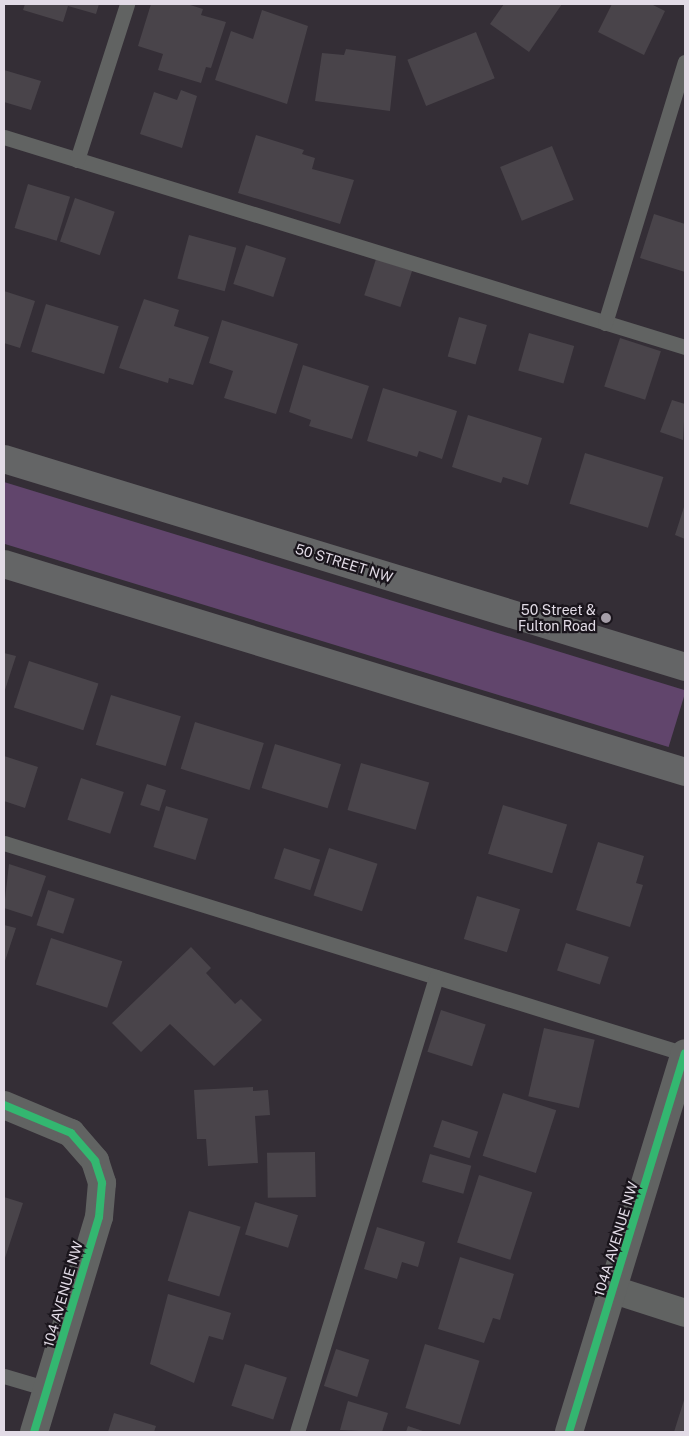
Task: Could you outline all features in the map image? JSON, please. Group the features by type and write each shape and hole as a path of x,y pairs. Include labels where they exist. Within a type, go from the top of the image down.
{"main road":[{"name":"50 STREET NW","path":"4,459 685,668"},
{"path":"4,564 685,772"}],"street":[{"name":"104A AVENUE NW","path":"570,1432 685,1054"},
{"name":"104 AVENUE NW","path":"4,1106 57,1124 95,1161 103,1199 34,1432"},
{"path":"614,1290 685,1313"}],"lane":[{"path":"77,160 127,4"},
{"path":"605,323 685,62"},
{"path":"4,138 685,347"},
{"path":"4,843 685,1054"},
{"path":"297,1432 436,977"},
{"path":"4,1376 48,1389"}],"shaded area":[{"path":"4,482 685,690 669,747 4,544"}],"building":[{"path":"25,4 99,4 96,14 68,6 63,22 23,10"},
{"path":"151,4 187,4 203,9 201,15 226,22 211,68 206,67 201,83 158,70 163,54 138,46"},
{"path":"504,4 562,4 529,52 490,24"},
{"path":"612,4 651,4 665,11 644,55 598,32"},
{"path":"262,10 308,26 287,104 215,80 231,31 253,39"},
{"path":"476,32 495,78 426,106 407,60"},
{"path":"346,49 396,56 390,111 315,101 322,53 344,55"},
{"path":"4,70 41,81 31,110 4,102"},
{"path":"181,90 197,96 182,148 140,134 154,92 177,100"},
{"path":"256,135 304,150 302,154 315,158 312,169 354,180 340,224 238,193"},
{"path":"552,146 574,200 522,221 500,167"},
{"path":"28,184 70,197 57,241 15,228"},
{"path":"75,198 115,212 100,255 60,241"},
{"path":"654,214 685,224 685,272 640,258"},
{"path":"189,235 236,248 225,291 177,278"},
{"path":"246,245 286,258 273,297 233,284"},
{"path":"376,259 412,271 400,307 364,295"},
{"path":"4,291 35,301 20,348 4,343"},
{"path":"144,299 179,310 174,326 209,337 193,385 169,378 168,383 119,368"},
{"path":"46,304 119,326 104,374 31,352"},
{"path":"459,317 487,325 476,364 448,356"},
{"path":"222,320 298,344 276,414 224,398 233,371 209,363"},
{"path":"529,333 574,346 563,383 518,370"},
{"path":"620,338 661,351 645,400 604,387"},
{"path":"303,365 369,386 352,439 309,426 311,420 289,412"},
{"path":"383,388 457,411 442,459 419,451 417,457 367,441"},
{"path":"672,400 685,404 683,440 660,432"},
{"path":"468,415 542,438 528,485 503,477 501,483 452,467"},
{"path":"585,453 663,477 648,528 570,504"},
{"path":"685,504 685,539 675,535"},
{"path":"4,653 16,656 4,693"},
{"path":"29,661 98,684 83,730 14,708"},
{"path":"111,695 181,716 166,766 96,745"},
{"path":"195,722 264,743 250,790 181,769"},
{"path":"275,744 341,764 328,808 262,788"},
{"path":"4,756 38,767 25,808 4,801"},
{"path":"361,763 429,783 416,830 347,810"},
{"path":"81,778 124,792 110,834 67,820"},
{"path":"147,784 166,790 159,811 140,805"},
{"path":"503,805 567,825 552,873 488,854"},
{"path":"166,806 208,819 196,860 153,847"},
{"path":"598,842 644,856 636,883 643,885 630,927 576,910"},
{"path":"284,848 320,860 310,890 274,878"},
{"path":"329,848 378,864 362,911 314,896"},
{"path":"9,864 46,876 32,917 4,908"},
{"path":"48,890 75,899 63,934 37,925"},
{"path":"477,896 520,909 507,952 464,939"},
{"path":"4,925 16,928 4,964"},
{"path":"51,938 122,961 107,1008 36,985"},
{"path":"566,943 609,957 600,984 557,971"},
{"path":"191,947 211,968 206,973 235,1004 241,999 262,1020 214,1066 170,1024 141,1052 112,1023"},
{"path":"441,1010 486,1025 472,1066 427,1052"},
{"path":"544,1028 595,1040 579,1108 528,1096"},
{"path":"253,1087 253,1091 268,1090 270,1115 255,1116 258,1163 208,1166 206,1139 197,1139 194,1090"},
{"path":"503,1093 556,1110 536,1173 483,1156"},
{"path":"442,1120 478,1132 469,1158 433,1147"},
{"path":"315,1152 316,1197 268,1198 267,1153"},
{"path":"430,1154 471,1166 463,1194 422,1182"},
{"path":"479,1175 532,1192 510,1260 457,1243"},
{"path":"4,1197 23,1203 4,1261"},
{"path":"255,1202 298,1215 288,1248 245,1235"},
{"path":"189,1211 241,1227 219,1297 168,1281"},
{"path":"377,1227 425,1242 418,1267 402,1262 397,1279 364,1269"},
{"path":"460,1257 514,1274 500,1320 493,1318 484,1343 438,1329"},
{"path":"168,1294 231,1313 223,1340 209,1336 194,1383 150,1364"},
{"path":"425,1344 480,1361 460,1425 405,1408"},
{"path":"336,1349 369,1360 357,1397 324,1386"},
{"path":"245,1364 287,1378 273,1419 231,1406"},
{"path":"685,1397 685,1432 674,1432"},
{"path":"348,1401 388,1413 382,1432 340,1430"},
{"path":"114,1413 156,1426 154,1432 108,1432"},
{"path":"408,1426 426,1432 406,1432"}],"cycle path":[{"path":"569,1432 685,1053"},
{"path":"4,1105 71,1133 95,1161 102,1183 99,1217 34,1432"}],"place":[{"name":"50 Street & Fulton Road","path":"606,618"}]}
